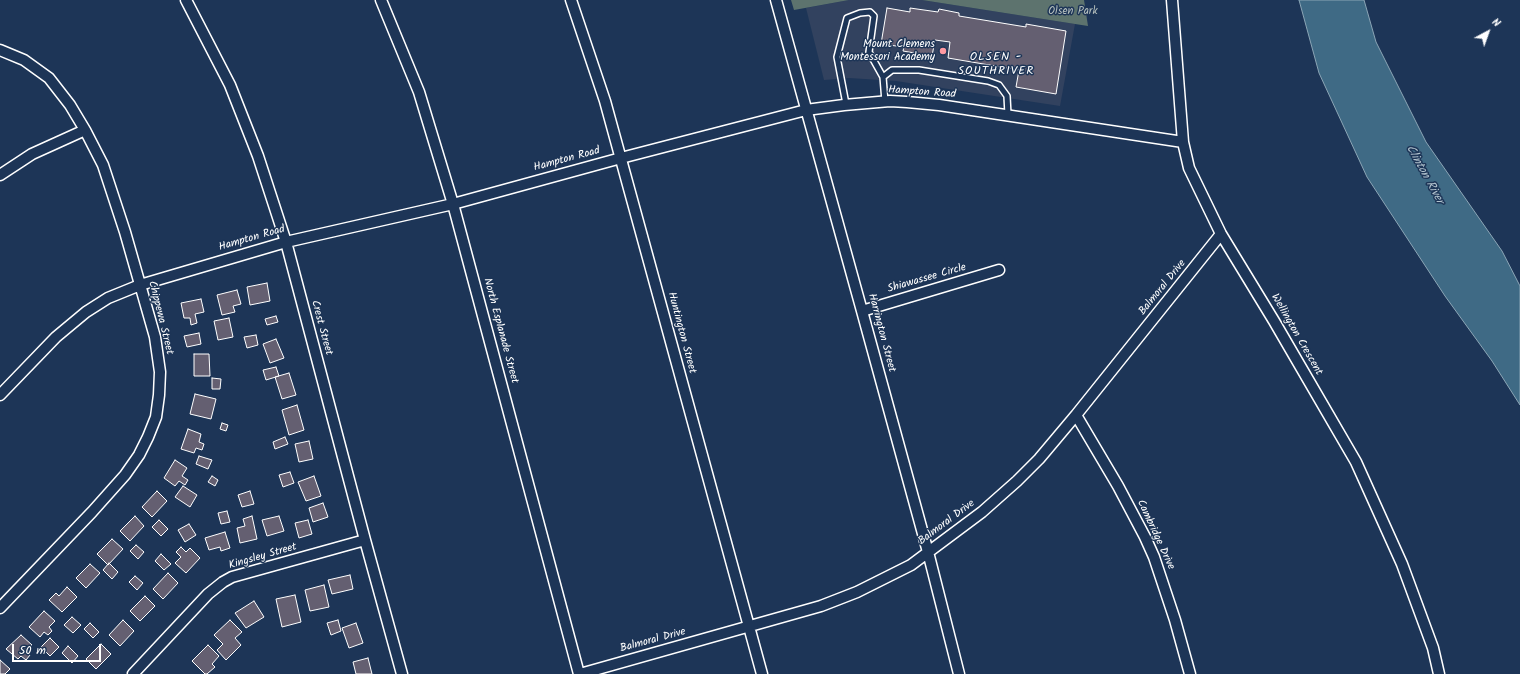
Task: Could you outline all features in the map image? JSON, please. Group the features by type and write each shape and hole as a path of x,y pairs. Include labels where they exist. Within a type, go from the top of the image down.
{"street":[{"name":"Crest Street","path":"186,0 230,85 258,156 286,242 402,674"},
{"name":"North Esplanade Street","path":"381,0 419,92 453,204 580,674"},
{"name":"Huntington Street","path":"571,0 605,101 762,674"},
{"name":"Harrington Street","path":"776,0 928,552 959,674"},
{"name":"Wellington Crescent","path":"1172,0 1183,142 1189,168 1222,234 1356,462 1402,564 1430,641 1439,674"},
{"name":"Chippewa Street","path":"0,50 24,60 48,78 70,105 103,165 113,193 155,337 160,372 156,417 139,455 125,475 92,512 0,608"},
{"name":"Hampton Road","path":"0,394 56,337 86,312 108,298 140,285 286,242 453,204 621,158 806,110 846,104 907,102 1008,115 1183,142"},
{"path":"0,175 32,154 85,130"},
{"name":"Balmoral Drive","path":"580,674 821,606 857,592 911,565 982,512 1039,459 1222,234"},
{"name":"Shiawassee Circle","path":"862,311 999,270"},
{"name":"Cambridge Drive","path":"1076,415 1118,486 1151,551 1176,620 1190,674"},
{"name":"Kingsley Street","path":"133,674 208,594 223,582 232,577 365,540"}],"lane":[{"path":"846,104 837,57 847,18 860,13 870,12 874,16 869,52 884,77 885,102"},
{"path":"884,77 892,70 919,70 988,81 999,85 1007,96 1008,115"}],"shaded area":[{"name":"Mount Clemens Montessori Academy","path":"849,0 922,0 1075,24 1060,106 896,81 849,78 824,80 806,8"}],"green space":[{"path":"791,0 849,0 794,10"},
{"name":"Olsen Park","path":"922,0 1084,0 1088,26 1075,24"}],"water":[{"name":"Clinton River","path":"1299,0 1364,0 1376,42 1426,142 1502,251 1520,286 1520,405 1492,361 1445,296 1367,177 1319,73"}],"building":[{"path":"887,8 910,12 910,8 938,12 939,9 959,13 959,16 1026,27 1026,24 1066,31 1056,94 1016,87 1019,70 948,58 950,42 935,40 932,56 903,51 904,47 881,44"},
{"path":"267,283 270,301 250,305 247,287"},
{"path":"237,290 241,304 233,306 235,312 222,315 217,295"},
{"path":"201,299 204,312 195,314 197,323 191,325 190,318 184,318 181,303"},
{"path":"276,316 278,322 267,325 265,319"},
{"path":"229,318 233,337 218,340 214,321"},
{"path":"199,333 201,344 187,347 184,336"},
{"path":"256,335 258,345 247,348 244,337"},
{"path":"276,339 284,358 270,363 263,344"},
{"path":"194,354 209,354 210,376 194,376"},
{"path":"276,367 279,376 266,380 263,370"},
{"path":"289,373 296,395 282,399 275,377"},
{"path":"212,378 221,379 220,389 212,389"},
{"path":"195,394 216,399 211,419 190,414"},
{"path":"297,405 304,430 289,435 282,410"},
{"path":"222,423 228,425 226,431 220,429"},
{"path":"188,429 201,434 199,442 204,444 202,450 196,448 194,453 181,449"},
{"path":"285,437 288,444 275,449 273,442"},
{"path":"309,441 313,459 299,462 295,444"},
{"path":"199,456 212,460 208,469 196,464"},
{"path":"175,460 187,468 182,476 188,480 185,485 179,481 175,486 164,478"},
{"path":"290,472 294,483 283,487 279,475"},
{"path":"212,476 218,480 215,486 208,482"},
{"path":"314,476 321,496 306,501 298,482"},
{"path":"183,486 197,495 190,507 175,497"},
{"path":"157,491 167,501 152,517 142,507"},
{"path":"250,491 254,504 242,507 238,495"},
{"path":"323,503 328,517 313,522 309,508"},
{"path":"227,511 230,522 221,524 218,513"},
{"path":"135,516 144,526 130,541 120,531"},
{"path":"252,516 257,539 240,543 237,528 245,526 243,519"},
{"path":"279,516 284,531 267,536 262,520"},
{"path":"159,520 168,529 161,536 152,527"},
{"path":"308,520 312,534 299,538 295,523"},
{"path":"189,524 196,535 185,542 178,530"},
{"path":"225,532 230,548 221,551 220,547 209,550 205,538"},
{"path":"112,539 123,549 108,565 97,554"},
{"path":"136,545 144,552 138,559 130,551"},
{"path":"181,547 186,552 190,548 200,558 186,573 175,563 181,557 176,552"},
{"path":"161,554 171,564 164,570 155,561"},
{"path":"109,563 118,572 112,579 103,570"},
{"path":"90,564 100,573 86,588 76,578"},
{"path":"168,573 178,583 163,599 153,589"},
{"path":"350,575 353,589 332,594 328,580"},
{"path":"135,576 143,583 137,590 129,582"},
{"path":"324,585 329,607 310,611 305,590"},
{"path":"67,587 77,597 62,612 49,600 56,593 59,596"},
{"path":"295,595 301,622 282,627 276,599"},
{"path":"145,596 155,606 140,621 130,611"},
{"path":"254,601 264,617 246,628 235,613"},
{"path":"44,611 55,621 49,627 52,631 48,635 44,632 40,637 29,627"},
{"path":"72,617 81,625 73,633 64,625"},
{"path":"123,620 134,631 120,646 109,635"},
{"path":"230,620 242,632 235,638 241,645 226,660 217,650 223,644 214,635"},
{"path":"338,620 341,631 331,635 327,623"},
{"path":"90,623 99,632 93,638 84,629"},
{"path":"356,623 363,643 349,648 342,628"},
{"path":"21,635 32,645 26,651 30,655 26,660 21,656 18,659 6,649"},
{"path":"50,638 59,647 50,656 41,647"},
{"path":"101,644 111,654 96,669 86,659"},
{"path":"208,645 219,656 212,664 215,667 205,674 192,661"},
{"path":"68,646 78,656 72,663 62,653"},
{"path":"368,658 372,674 356,674 353,662"},
{"path":"0,660 10,669 5,674 0,674"}],"place":[{"name":"Mount Clemens Montessori Academy","path":"943,51"}],"district":[{"name":"OLSEN - SOUTHRIVER","path":"996,65"}]}
